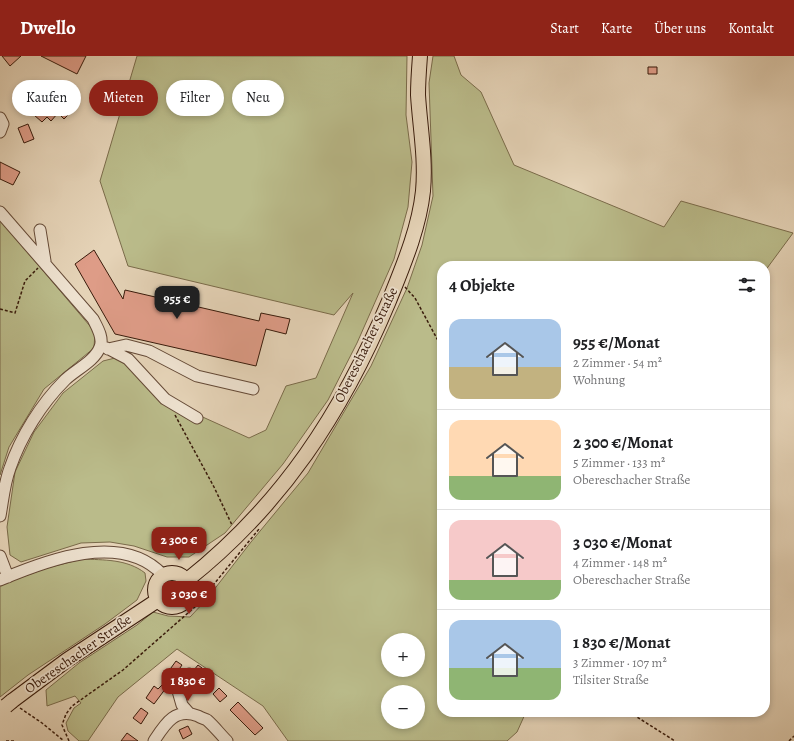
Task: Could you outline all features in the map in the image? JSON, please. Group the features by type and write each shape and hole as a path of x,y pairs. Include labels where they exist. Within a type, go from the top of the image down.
{"main road":[{"name":"Obereschacher Straße","path":"186,581 238,536 285,484 306,455 329,420 361,361 397,282 411,241 423,193 424,172 418,95 420,56"},
{"path":"163,575 180,575 186,581 189,589 184,602 173,607 169,607 164,606 158,600 154,591 159,578 163,575"},
{"name":"Obereschacher Straße","path":"10,706 67,660 158,600"}],"street":[{"path":"0,118 3,124 0,132"},
{"path":"0,212 93,319 101,336 104,347 128,359 166,399 197,418"},
{"path":"40,230 45,262"},
{"path":"0,516 4,490 10,469 18,448 33,421 60,385 104,347 126,345 149,351 197,376 253,389"},
{"path":"0,556 4,578 40,564 79,553 116,553 135,557 149,563 163,575"},
{"path":"188,674 178,691 182,705 189,713 206,720 227,741"},
{"path":"154,741 170,719 180,714 189,713"}],"path":[{"path":"0,309 16,313 25,281 45,262"},
{"path":"397,282 403,285 415,298 437,339"},
{"path":"166,399 214,487 238,536"},
{"path":"69,741 62,725 66,714 72,706 123,670 196,606 263,525"},
{"path":"10,706 42,722 64,741"},
{"path":"637,717 675,741"},
{"path":"788,741 794,736"},
{"path":"6,741 14,741"}],"green space":[{"path":"137,56 407,56 406,115 412,162 408,207 394,259 357,343 328,400 283,464 225,533 189,557 167,557 134,546 110,542 81,543 21,562 10,555 7,527 15,472 34,432 63,393 103,361 115,358 131,364 163,399 249,438 266,430 286,386 316,378 353,293 334,315 128,266 100,181 119,116 158,116 158,80 130,80"},
{"path":"433,56 454,56 461,75 481,92 514,165 664,227 681,201 793,233 770,264 770,261 437,261 437,717 524,717 517,732 507,741 288,741 263,706 177,649 118,697 88,741 79,741 68,731 66,723 74,708 81,703 75,696 47,706 46,690 79,663 137,625 153,612 168,616 190,617 206,600 251,542 308,473 371,366 407,288 422,245 433,196 429,83"},
{"path":"0,220 95,332 94,348 44,389 9,447 0,475"},
{"path":"82,559 115,561 131,565 145,573 146,581 137,600 105,624 28,675 0,697 0,585 47,568"}],"building":[{"path":"2,56 21,56 10,66"},
{"path":"41,56 86,56 77,74"},
{"path":"648,67 657,67 657,74 648,74"},
{"path":"35,116 55,116 51,121 47,117 42,122"},
{"path":"28,124 34,139 24,143 18,128"},
{"path":"0,162 20,172 13,185 0,179"},
{"path":"94,250 123,299 125,290 259,321 261,313 290,319 286,334 266,329 256,366 115,334 75,264"},
{"path":"176,661 182,665 175,675 177,677 174,682 172,680 154,704 146,698 154,686 158,689 163,684 170,674 168,672"},
{"path":"198,665 202,668 197,676 205,686 198,691 192,682 196,675 194,670"},
{"path":"219,688 227,696 220,702 213,694"},
{"path":"238,702 263,728 255,735 230,710"},
{"path":"141,708 148,713 141,724 133,718"},
{"path":"188,726 192,734 183,739 179,730"},
{"path":"127,733 138,741 121,741"}]}
